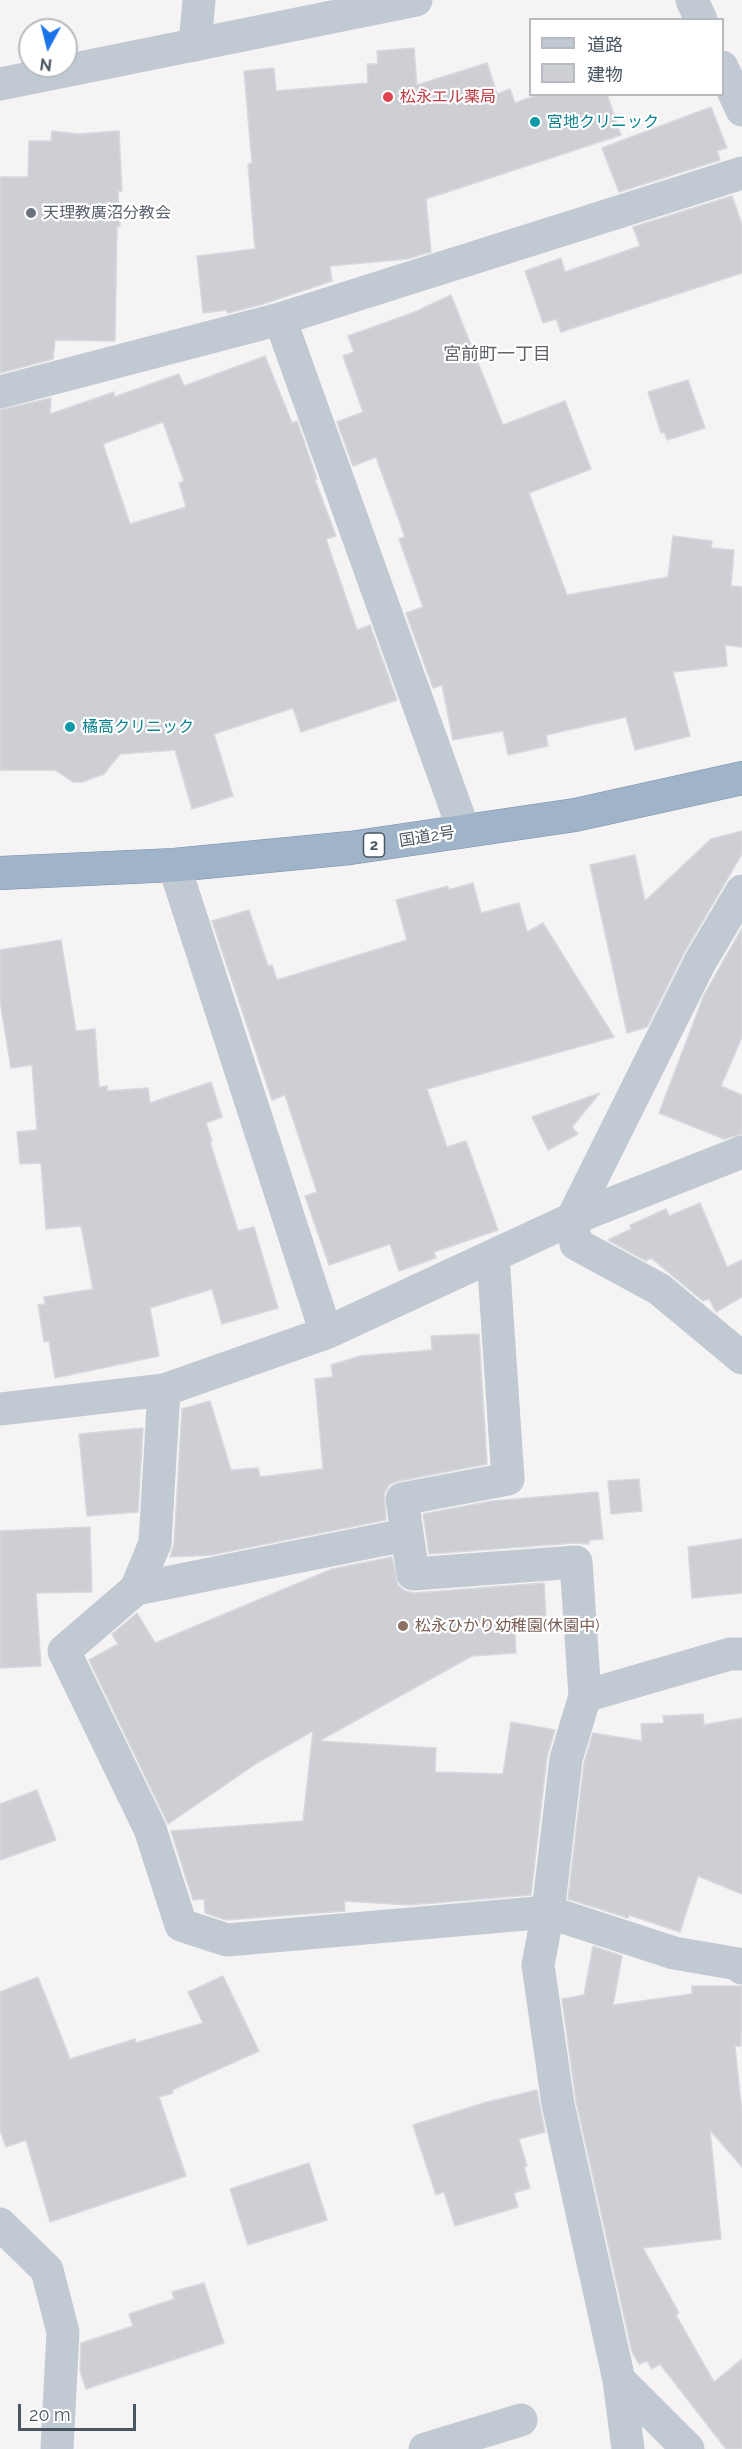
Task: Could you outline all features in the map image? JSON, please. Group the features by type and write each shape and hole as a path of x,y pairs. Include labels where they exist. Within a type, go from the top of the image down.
{"highway":[{"name":"国道2号","path":"0,873 174,865 350,848 574,815 742,778"}],"street":[{"path":"195,45 200,0"},
{"path":"0,84 416,0"},
{"path":"693,0 700,18"},
{"path":"724,69 742,110"},
{"path":"0,392 280,320 742,173"},
{"path":"280,320 464,831"},
{"path":"174,865 326,1333"},
{"path":"742,891 700,962 572,1219 576,1244 659,1289 742,1358"},
{"path":"0,1409 164,1390 326,1333 572,1219 742,1152"},
{"path":"493,1256 508,1479 402,1499 405,1535 413,1574 576,1562 585,1696 566,1759 548,1912 538,1965 558,2104 619,2380 628,2449"},
{"path":"164,1390 155,1543 136,1589 64,1651 150,1829 181,1925 227,1941 548,1912 674,1953 738,1964 742,1968"},
{"path":"136,1589 405,1535"},
{"path":"585,1696 730,1654 742,1654"},
{"path":"0,2224 47,2270 63,2332 57,2449"},
{"path":"619,2380 688,2449"},
{"path":"425,2449 521,2420"}],"building":[{"path":"414,48 417,85 487,63 497,94 510,89 515,103 534,96 608,96 621,135 426,199 431,252 407,259 330,266 332,281 228,313 226,310 203,313 197,256 255,249 248,164 252,163 244,71 274,68 276,91 368,83 367,64 378,64 377,51"},
{"path":"711,107 727,148 717,151 720,160 619,192 602,148"},
{"path":"52,131 78,134 119,131 122,191 118,191 120,226 117,226 115,341 55,340 53,359 0,373 0,177 28,177 29,141 51,141"},
{"path":"732,196 742,224 742,273 561,332 556,319 543,323 525,271 561,258 565,272 640,246 633,227"},
{"path":"451,295 503,425 565,401 591,469 529,493 567,595 668,577 673,536 712,541 711,548 734,550 731,586 742,587 742,647 725,645 727,666 673,672 690,736 635,750 626,717 546,735 548,746 508,755 503,731 453,740 442,685 433,688 406,613 423,607 399,539 405,537 376,457 353,466 337,422 363,412 343,356 354,352 348,336 415,312"},
{"path":"265,356 292,423 297,421 317,479 315,480 336,536 326,539 357,630 370,625 397,700 301,732 293,708 214,734 233,796 192,809 175,750 120,754 104,774 82,782 73,782 55,770 0,770 0,410 51,398 50,414 114,392 114,397 179,374 184,386","holes":["163,422 184,481 179,483 186,507 130,524 103,444"]},
{"path":"688,380 705,428 667,440 664,432 661,433 648,392"},
{"path":"742,831 742,854 684,953 647,1027 627,1033 590,865 635,855 645,901 711,839"},
{"path":"473,883 481,913 519,903 527,932 543,923 614,1037 427,1089 447,1147 466,1141 498,1230 434,1252 436,1258 399,1271 390,1244 329,1265 305,1196 317,1192 285,1095 272,1100 212,921 249,910 268,966 272,965 277,980 407,940 396,900 448,886 448,890"},
{"path":"742,928 742,1037 721,1086 742,1095 742,1134 724,1139 659,1113 704,995"},
{"path":"61,940 76,1031 95,1029 99,1087 107,1086 107,1091 148,1088 150,1103 211,1082 222,1117 206,1123 212,1141 210,1142 238,1231 254,1227 278,1308 222,1324 212,1289 150,1308 159,1356 55,1378 49,1341 44,1342 38,1305 45,1304 44,1297 93,1289 81,1226 46,1229 41,1163 20,1164 17,1132 37,1130 32,1065 11,1068 0,1001 0,950"},
{"path":"600,1093 572,1127 578,1134 548,1150 532,1117"},
{"path":"700,1203 727,1267 742,1260 742,1297 716,1312 709,1299 703,1301 651,1258 646,1261 608,1240 631,1229 630,1225 666,1209 669,1216"},
{"path":"479,1334 487,1464 390,1484 384,1493 386,1520 211,1555 170,1557 174,1544 182,1409 210,1401 231,1470 258,1468 260,1477 323,1469 315,1379 333,1377 331,1365 360,1356 432,1350 431,1336"},
{"path":"143,1428 138,1512 87,1516 79,1434"},
{"path":"639,1479 642,1511 611,1514 608,1481"},
{"path":"598,1492 603,1539 589,1540 589,1544 575,1543 429,1554 423,1514 492,1501"},
{"path":"90,1527 92,1592 36,1593 41,1666 0,1668 0,1531"},
{"path":"742,1539 742,1593 692,1598 688,1547"},
{"path":"392,1557 398,1585 405,1591 414,1593 544,1583 546,1618 514,1620 516,1653 472,1656 319,1741 436,1748 435,1772 503,1774 511,1722 555,1730 547,1757 531,1895 409,1905 344,1901 345,1911 226,1920 205,1913 204,1899 193,1900 171,1831 303,1821 313,1731 257,1763 168,1824 89,1660 118,1644 112,1634 137,1613 155,1643 332,1569"},
{"path":"703,1714 704,1725 742,1718 742,1894 698,1876 680,1932 629,1915 628,1918 568,1899 584,1763 593,1733 642,1741 641,1724 664,1723 663,1716"},
{"path":"37,1790 56,1840 0,1860 0,1804"},
{"path":"593,1946 622,1956 613,2005 692,1994 692,1986 742,1986 741,2046 735,2046 742,2113 742,2167 710,2130 721,2239 643,2248 679,2313 676,2315 714,2382 742,2359 742,2449 726,2449 660,2364 652,2369 647,2361 639,2364 632,2352 576,2101 562,1999 584,1995"},
{"path":"223,1976 259,2051 172,2090 173,2093 159,2097 186,2176 50,2222 26,2140 6,2147 0,2130 0,1992 38,1977 70,2059 135,2039 136,2043 203,2023 188,1992"},
{"path":"537,2090 545,2132 519,2139 527,2166 524,2167 530,2188 514,2193 518,2207 455,2226 444,2192 436,2195 413,2125 487,2102"},
{"path":"309,2163 327,2220 248,2245 230,2189"},
{"path":"204,2283 224,2343 86,2389 80,2371 81,2343 133,2326 129,2314 174,2299 172,2292"}],"place":[{"name":"松永エル薬局","path":"388,97"},
{"name":"宮地クリニック","path":"535,122"},
{"name":"天理教廣沼分教会","path":"31,213"},
{"name":"橘高クリニック","path":"70,727"},
{"name":"松永ひかり幼稚園(休園中)","path":"403,1626"}],"district":[{"name":"宮前町一丁目","path":"497,355"}]}
